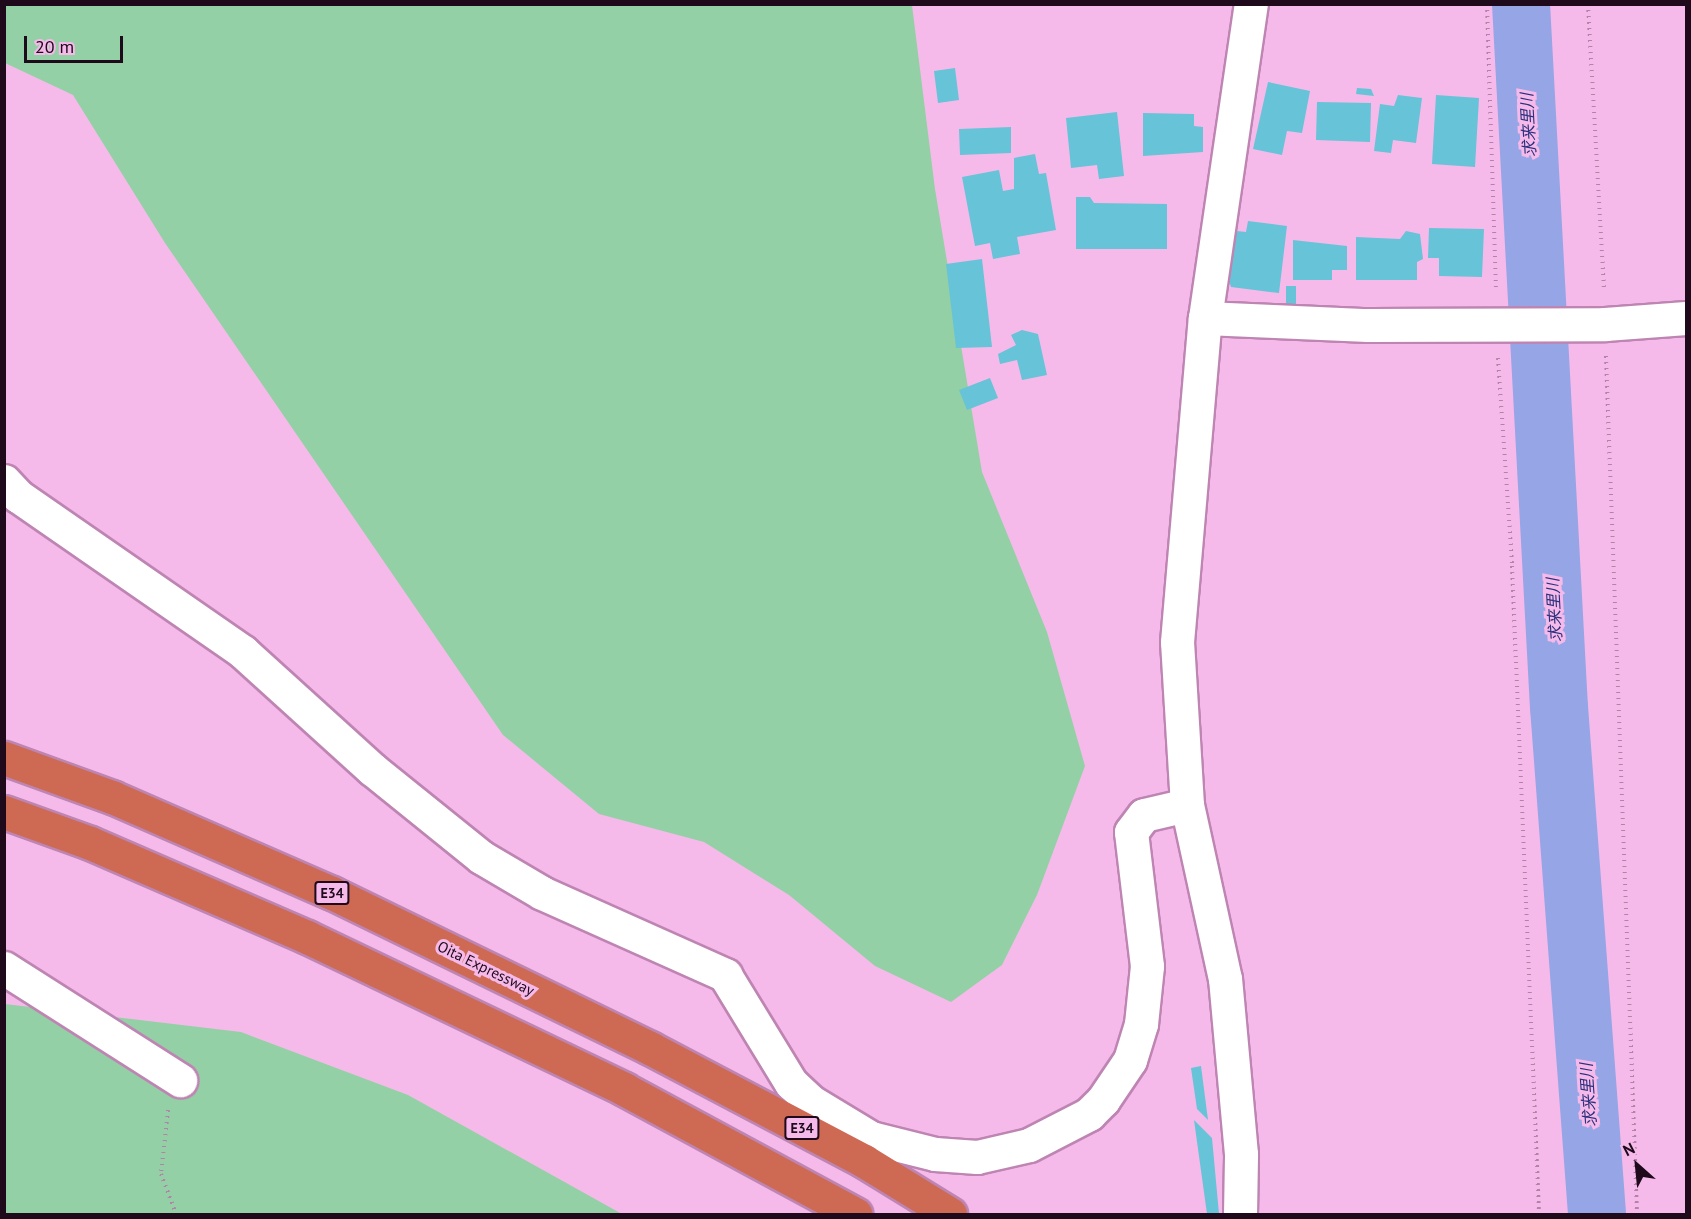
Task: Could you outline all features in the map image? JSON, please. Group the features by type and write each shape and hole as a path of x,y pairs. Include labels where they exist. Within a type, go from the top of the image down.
{"highway":[{"name":"Oita Expressway","path":"4,758 112,797 332,892 650,1048 864,1161 950,1215"},
{"path":"4,812 90,843 307,937 624,1089 855,1215"}],"street":[{"path":"1240,1215 1241,1154 1225,980 1187,805 1177,642 1205,318 1251,4"},
{"path":"1205,318 1368,325 1601,324 1686,318"},
{"path":"4,481 18,496 243,651 372,769 481,857 542,893 725,975 791,1083 810,1101 871,1138 935,1154 977,1157 1029,1145 1089,1114 1103,1100 1130,1060 1141,1024 1147,966 1131,832 1144,814 1187,805"},
{"path":"4,968 180,1080"}],"path":[{"path":"1487,4 1495,144 1496,323 1512,566 1539,1215"},
{"path":"1588,4 1637,1215"},
{"path":"176,1215 161,1174 169,1102 180,1080"}],"green space":[{"path":"5,5 912,5 935,189 982,472 1047,632 1085,766 1037,895 1002,965 951,1002 875,966 789,895 704,842 599,814 503,735 165,243 73,95 5,63"},
{"path":"5,1004 241,1032 408,1095 622,1214 5,1214"}],"building":[{"path":"955,68 959,100 938,103 934,71"},
{"path":"1268,82 1310,91 1302,133 1287,131 1282,155 1253,149"},
{"path":"1357,88 1371,89 1374,96 1356,94"},
{"path":"1398,95 1422,98 1416,143 1393,140 1391,153 1374,151 1380,104 1394,106"},
{"path":"1436,95 1479,98 1475,167 1432,164"},
{"path":"1317,102 1371,103 1370,142 1316,140"},
{"path":"1117,112 1124,176 1099,179 1097,165 1071,168 1066,118"},
{"path":"1143,113 1194,114 1194,126 1203,127 1203,152 1143,156"},
{"path":"1011,127 1011,153 960,155 959,129"},
{"path":"1035,154 1039,174 1046,173 1056,230 1017,237 1020,254 993,259 990,243 975,246 962,177 999,170 1003,191 1014,189 1014,158"},
{"path":"1076,197 1090,197 1094,203 1167,204 1167,249 1076,249"},
{"path":"1248,221 1287,226 1279,293 1231,287 1226,271 1231,243 1237,231 1246,232"},
{"path":"1429,228 1484,229 1482,277 1439,276 1439,258 1428,258"},
{"path":"1406,231 1420,234 1423,259 1417,262 1417,280 1356,280 1356,237 1400,239"},
{"path":"1293,240 1347,246 1347,270 1332,270 1332,280 1293,280"},
{"path":"982,259 992,347 956,348 946,264"},
{"path":"1286,286 1296,286 1296,304 1286,304"},
{"path":"1022,330 1038,334 1047,375 1022,380 1017,360 1000,364 998,354 1016,345 1011,335"},
{"path":"990,378 998,398 967,410 959,390"},
{"path":"1201,1066 1208,1120 1197,1109 1191,1068"},
{"path":"1194,1120 1212,1138 1219,1214 1207,1214"}],"waterway":[{"name":"求来里川","path":"1521,4 1559,707 1597,1214"}]}
